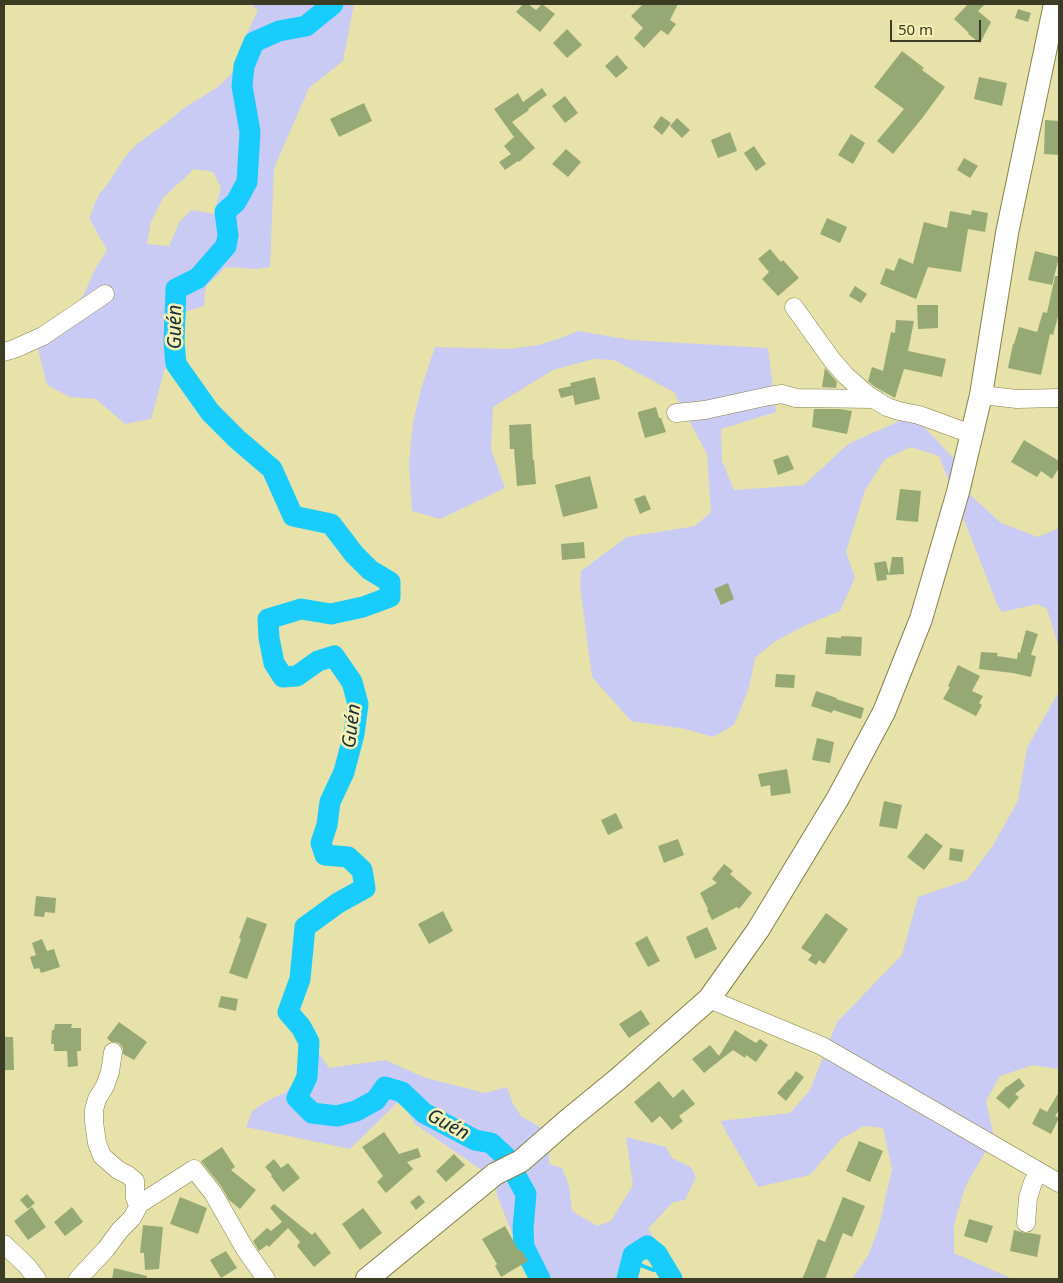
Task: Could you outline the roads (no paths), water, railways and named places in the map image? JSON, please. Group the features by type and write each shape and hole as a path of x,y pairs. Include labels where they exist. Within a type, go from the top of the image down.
{"main road":[{"path":"367,1279 495,1174 521,1160 618,1079 709,999 758,930 838,798 884,712 921,619 958,492 981,395 1007,232 1055,4"}],"street":[{"path":"4,352 43,336 105,294"},
{"path":"794,307 832,360 846,376 869,396 887,407 920,415 971,434"},
{"path":"676,413 705,410 782,394 796,398 875,400"},
{"path":"981,395 1016,399 1059,398"},
{"path":"709,999 822,1046 1059,1183"},
{"path":"78,1279 132,1218 138,1204 135,1181 102,1156 94,1122 94,1110 97,1099 105,1086 110,1072 113,1052"},
{"path":"138,1204 194,1169 213,1194 245,1250 266,1279"},
{"path":"1026,1223 1033,1182 1040,1172"},
{"path":"4,1244 27,1266 37,1279"}],"waterway":[{"name":"Guén","path":"333,4 306,26 279,31 254,42 244,66 242,86 250,132 247,182 236,202 225,212 228,235 226,246 198,278 176,289 174,342 176,364 210,412 237,439 272,469 293,516 331,524 354,554 370,570 390,582 390,597 363,607 331,614 301,609 268,619 269,638 274,663 283,677 297,676 318,661 334,656 352,682 358,704 354,734 344,772 330,802 327,825 321,843 325,855 348,857 362,870 365,888 338,903 305,927 300,979 288,1012 301,1027 309,1042 307,1077 297,1098 312,1113 337,1116 356,1111 376,1100 385,1087 402,1092 424,1113 475,1140 491,1143 505,1156 526,1194 523,1229 524,1247 540,1279"},
{"name":"Guén","path":"627,1279 633,1255 647,1246 657,1254 672,1279"},
{"path":"633,1255 638,1264 653,1270 666,1269"}]}
